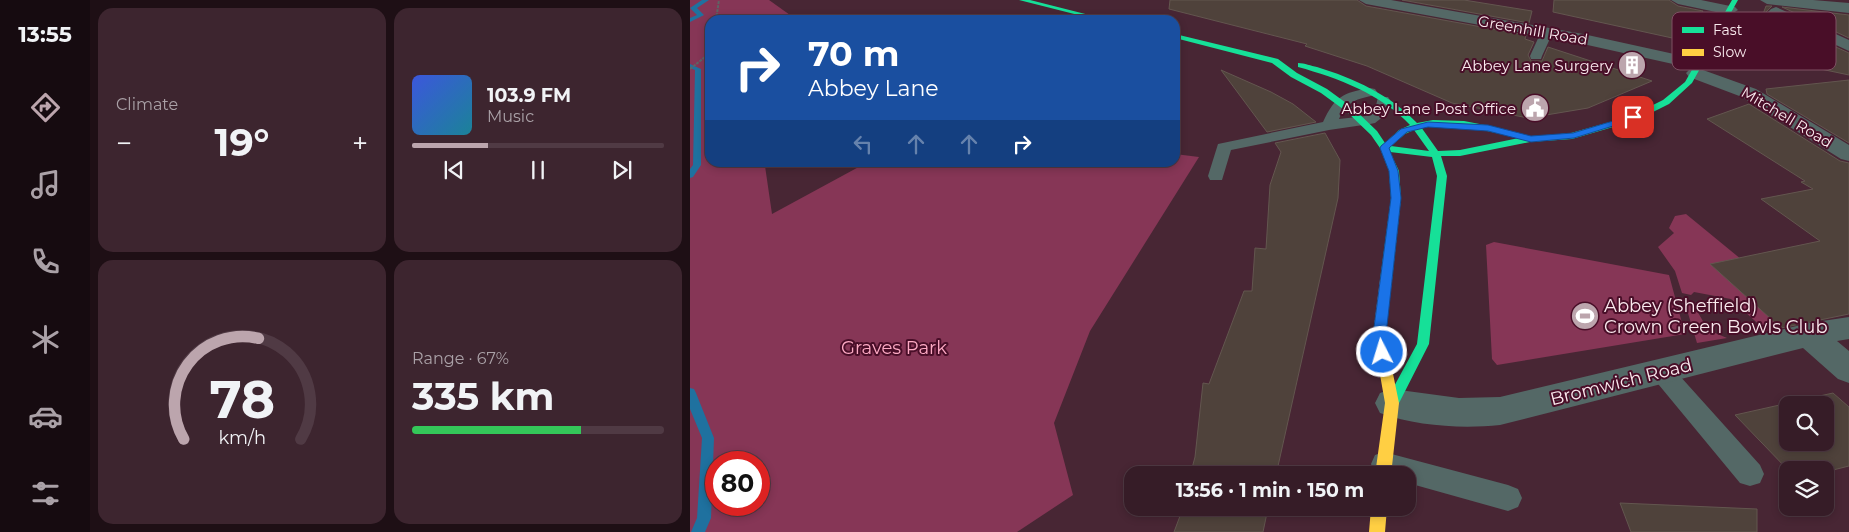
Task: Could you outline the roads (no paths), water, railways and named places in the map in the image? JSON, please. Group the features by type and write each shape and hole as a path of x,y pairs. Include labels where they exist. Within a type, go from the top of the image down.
{"main road":[{"path":"1022,0 1085,15"},
{"path":"1180,37 1275,61 1313,67 1370,92 1398,110 1415,126 1438,154 1442,176 1423,344 1392,403"},
{"path":"1275,61 1294,75 1340,102 1363,122 1384,148 1394,171 1396,198 1380,335 1392,403 1384,466"},
{"path":"1384,148 1422,155 1438,154 1471,151 1531,139 1574,136 1633,117 1672,98 1685,88 1696,70"},
{"path":"1384,148 1404,131 1415,126 1454,125 1488,128 1531,139"},
{"path":"1377,532 1378,516"}],"street":[{"name":"Greenhill Road","path":"1366,0 1547,32 1672,63"},
{"path":"1678,0 1733,5"},
{"path":"1772,6 1849,8"},
{"path":"1772,6 1784,12"},
{"path":"1836,39 1849,46"},
{"name":"Mitchell Road","path":"1699,70 1752,94 1849,154"},
{"name":"Bromwich Road","path":"1392,403 1480,414 1500,411 1809,335 1849,328"},
{"path":"1809,335 1849,370"}],"lane":[{"path":"1536,56 1547,32"},
{"path":"1329,125 1340,102 1348,96 1370,92"},
{"path":"1216,176 1224,147 1329,125 1363,122 1378,117 1382,112 1383,100"},
{"path":"1662,372 1750,474"},
{"path":"1416,477 1508,498"}],"waterway":[{"path":"690,20 701,15 693,8 706,0"},
{"path":"690,66 698,69 697,165 690,175"},
{"path":"690,393 708,438 704,518 698,532"}],"place":[{"name":"Abbey Lane Surgery","path":"1632,65"},
{"name":"Abbey Lane Post Office","path":"1535,108"},
{"name":"Abbey (Sheffield) Crown Green Bowls Club","path":"1585,316"}],"park label":[{"name":"Graves Park","path":"894,348"}]}
